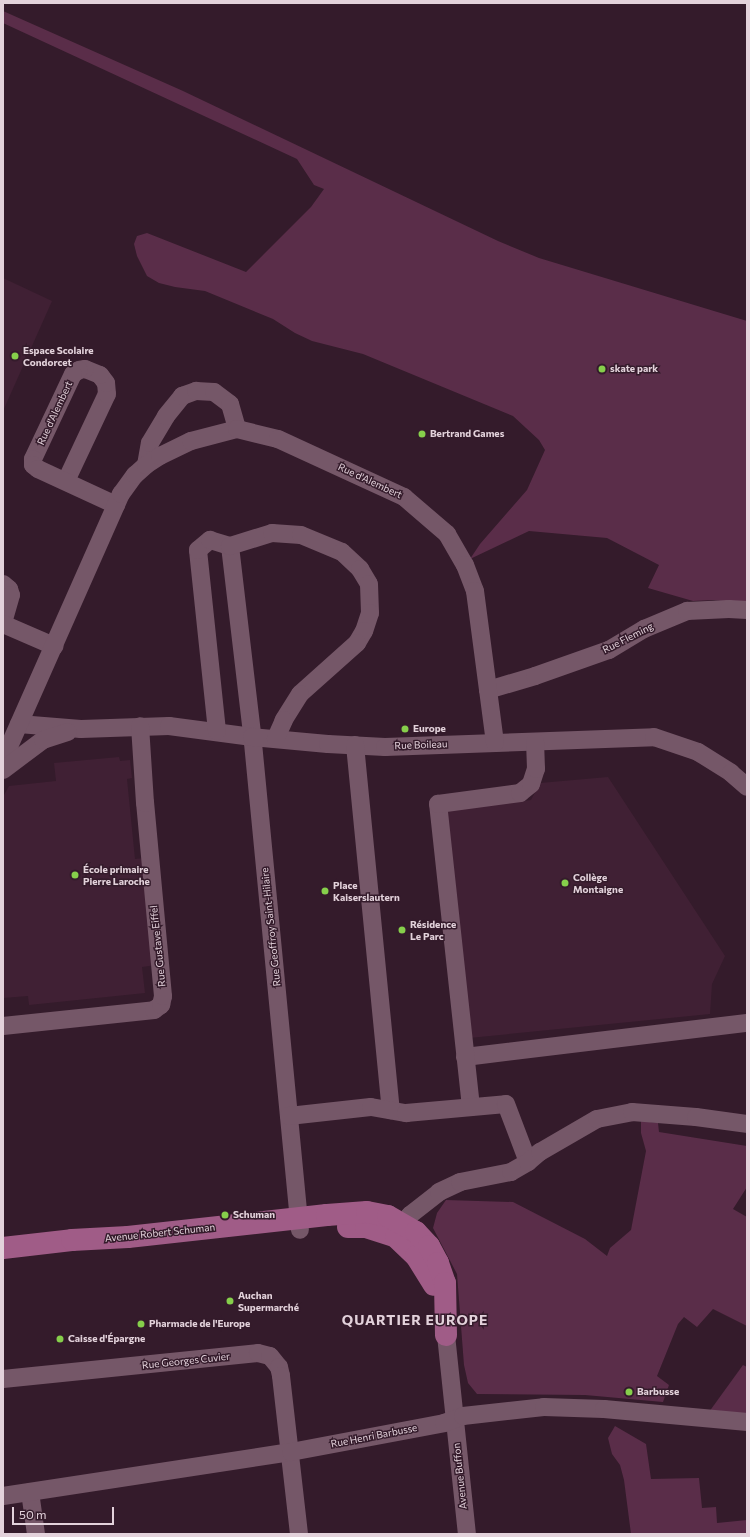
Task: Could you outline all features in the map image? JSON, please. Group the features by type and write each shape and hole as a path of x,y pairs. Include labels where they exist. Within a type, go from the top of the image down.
{"main road":[{"name":"Avenue Robert Schuman","path":"3,1262 131,1243 300,1224"},
{"name":"Avenue Robert Schuman","path":"3,1248 72,1240 300,1224 330,1227 403,1226 416,1232 429,1246 438,1263 445,1283 446,1335"}],"street":[{"name":"Rue d'Alembert","path":"66,481 107,394 106,383 100,375 85,369 79,370 73,374 33,459 33,465 38,469 116,505"},
{"path":"146,465 150,443 166,416 182,396 196,391 214,392 230,404 237,429"},
{"name":"Rue d'Alembert","path":"3,760 121,494 135,475 146,465 191,441 237,429 278,439 404,497 447,534 465,565 475,591 496,743"},
{"path":"218,731 198,550 210,540 230,546 272,533 301,535 342,552 360,569 368,584 370,613 364,631 356,643 300,694 284,720 276,738"},
{"path":"230,546 252,737"},
{"path":"3,584 9,589 11,595 3,624 54,646"},
{"name":"Rue Fleming","path":"488,690 535,676 609,650 644,629 687,611 728,609 747,610"},
{"path":"32,692 41,714 51,727"},
{"name":"Rue Boileau","path":"19,724 81,729 169,726 218,731 252,737 384,747 654,737 698,752 731,773 747,788"},
{"name":"Rue Gustave Eiffel","path":"3,1026 154,1010 161,1005 163,996 145,803 140,726"},
{"name":"Rue Boileau","path":"3,770 43,740 55,735 81,729"},
{"name":"Rue Geoffroy Saint-Hilaire","path":"252,737 300,1224"},
{"path":"471,1107 438,804 520,793 531,784 536,769 535,742"},
{"path":"355,745 391,1110"},
{"path":"465,1057 747,1023"},
{"path":"289,1116 371,1107 406,1113 506,1104 528,1162"},
{"path":"403,1226 439,1192 460,1182 511,1172 528,1162 540,1152 597,1119 632,1112 696,1117 747,1124"},
{"name":"Avenue Robert Schuman","path":"446,1335 454,1418"},
{"name":"Rue Georges Cuvier","path":"3,1379 258,1353 270,1356 279,1367 280,1372 300,1534"},
{"name":"Rue Henri Barbusse","path":"3,1496 290,1452 444,1422 454,1418 477,1414 544,1407 604,1409 747,1422"},
{"name":"Avenue Buffon","path":"454,1418 467,1534"},
{"path":"30,1492 36,1534"}],"shaded area":[{"path":"3,11 183,91 498,241 539,258 747,321 747,603 713,600 693,601 648,588 659,565 607,538 529,531 470,559 480,544 527,490 545,450 539,440 513,416 363,354 312,341 295,333 273,319 205,291 159,283 147,276 137,256 134,244 137,236 147,233 246,272 311,207 324,189 314,185 297,159 3,23"},
{"name":"Espace Scolaire Condorcet","path":"3,278 52,301 3,411"},
{"name":"École primaire Pierre Laroche","path":"119,757 120,761 130,760 132,778 127,779 135,859 145,858 156,965 142,967 145,993 29,1005 28,996 3,998 4,795 9,786 56,781 54,763"},
{"name":"Collège Montaigne","path":"608,777 725,956 712,984 710,1014 469,1038 444,811 531,800 540,783"},
{"path":"641,1121 658,1123 659,1132 747,1146 747,1187 733,1209 747,1217 747,1326 713,1309 697,1327 684,1317 678,1324 657,1376 669,1385 663,1402 585,1395 477,1394 468,1383 464,1365 457,1274 433,1228 437,1213 446,1200 513,1202 585,1239 607,1256 610,1248 631,1230 646,1151 641,1133"},
{"path":"743,1365 747,1367 747,1415 709,1412"},
{"path":"615,1426 646,1444 651,1479 699,1478 702,1508 716,1507 717,1523 747,1520 747,1534 631,1534 624,1480 620,1465 612,1454 608,1438"}],"place":[{"name":"Espace Scolaire Condorcet","path":"15,356"},
{"name":"skate park","path":"602,369"},
{"name":"Bertrand Games","path":"422,434"},
{"name":"Europe","path":"405,729"},
{"name":"École primaire Pierre Laroche","path":"75,875"},
{"name":"Collège Montaigne","path":"565,883"},
{"name":"Place Kaiserslautern","path":"325,891"},
{"name":"Résidence Le Parc","path":"402,930"},
{"name":"Schuman","path":"225,1215"},
{"name":"Auchan Supermarché","path":"230,1301"},
{"name":"Pharmacie de l'Europe","path":"141,1324"},
{"name":"Caisse d'Épargne","path":"60,1339"},
{"name":"Barbusse","path":"629,1392"}],"district":[{"name":"QUARTIER EUROPE","path":"415,1320"}]}
